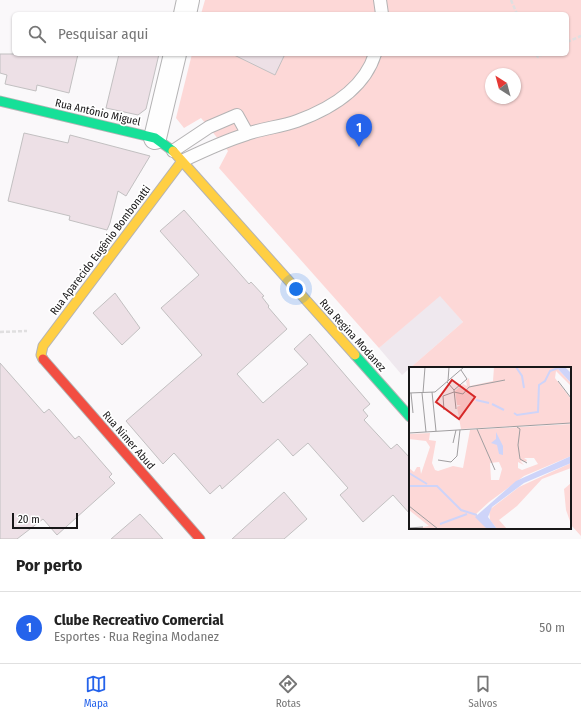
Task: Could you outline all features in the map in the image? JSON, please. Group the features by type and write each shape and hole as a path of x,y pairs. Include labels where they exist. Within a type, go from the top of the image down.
{"street":[{"path":"185,12 188,0"},
{"path":"155,138 175,56"},
{"name":"Rua Antônio Miguel","path":"0,101 155,138 173,151 182,161"},
{"name":"Rua Aparecido Eugênio Bombonatti","path":"41,355 44,346 182,161"},
{"name":"Rua Regina Modanez","path":"182,161 409,417"},
{"name":"Rua Nimer Abud","path":"41,355 44,362 200,539"}],"lane":[{"path":"380,0 382,12"},
{"path":"182,161 247,134 297,121 334,103 351,92 365,76 374,56"},
{"path":"173,151 209,127 236,115 247,134"}],"path":[{"path":"511,0 516,12"},
{"path":"569,41 581,36"}],"shaded area":[{"path":"205,0 581,0 581,536 571,525 571,367 411,367 463,322 440,296 379,348 219,168 228,151 201,118 184,128 176,118 192,56 569,56 569,12 202,12"},
{"path":"440,295 463,322 411,367 409,367 409,369 402,375 379,348"}],"building":[{"path":"0,54 12,54 12,56 78,56 69,93 37,85 36,91 5,84 7,75 0,73"},
{"path":"119,56 159,56 146,109 138,115 106,108"},
{"path":"236,56 284,56 275,75"},
{"path":"24,133 68,143 70,135 150,156 126,196 118,191 107,230 69,220 70,216 8,201"},
{"path":"184,210 249,284 251,282 264,296 262,297 269,306 268,307 287,329 237,374 263,403 308,364 294,349 310,334 370,404 363,410 368,416 364,420 391,449 397,444 409,457 409,513 393,495 363,522 340,495 348,488 308,443 293,456 278,439 222,489 220,485 210,494 174,453 163,464 126,421 202,355 161,308 199,275 160,231"},
{"path":"115,293 140,328 122,345 93,313"},
{"path":"0,363 44,413 49,409 75,439 79,436 112,474 109,477 115,483 57,535 43,519 17,539 0,539"},
{"path":"284,492 307,519 284,539 232,539"},
{"path":"140,514 163,539 111,539"}],"traffic: fast":[{"path":"0,101 155,138 173,151"},
{"path":"355,355 409,416"}],"traffic: slow":[{"path":"173,151 355,355"},
{"path":"43,359 41,355 43,346 182,161"}],"traffic: jam":[{"path":"43,359 200,539"}],"place":[{"name":"Clube Recreativo Comercial","path":"359,147"}]}
